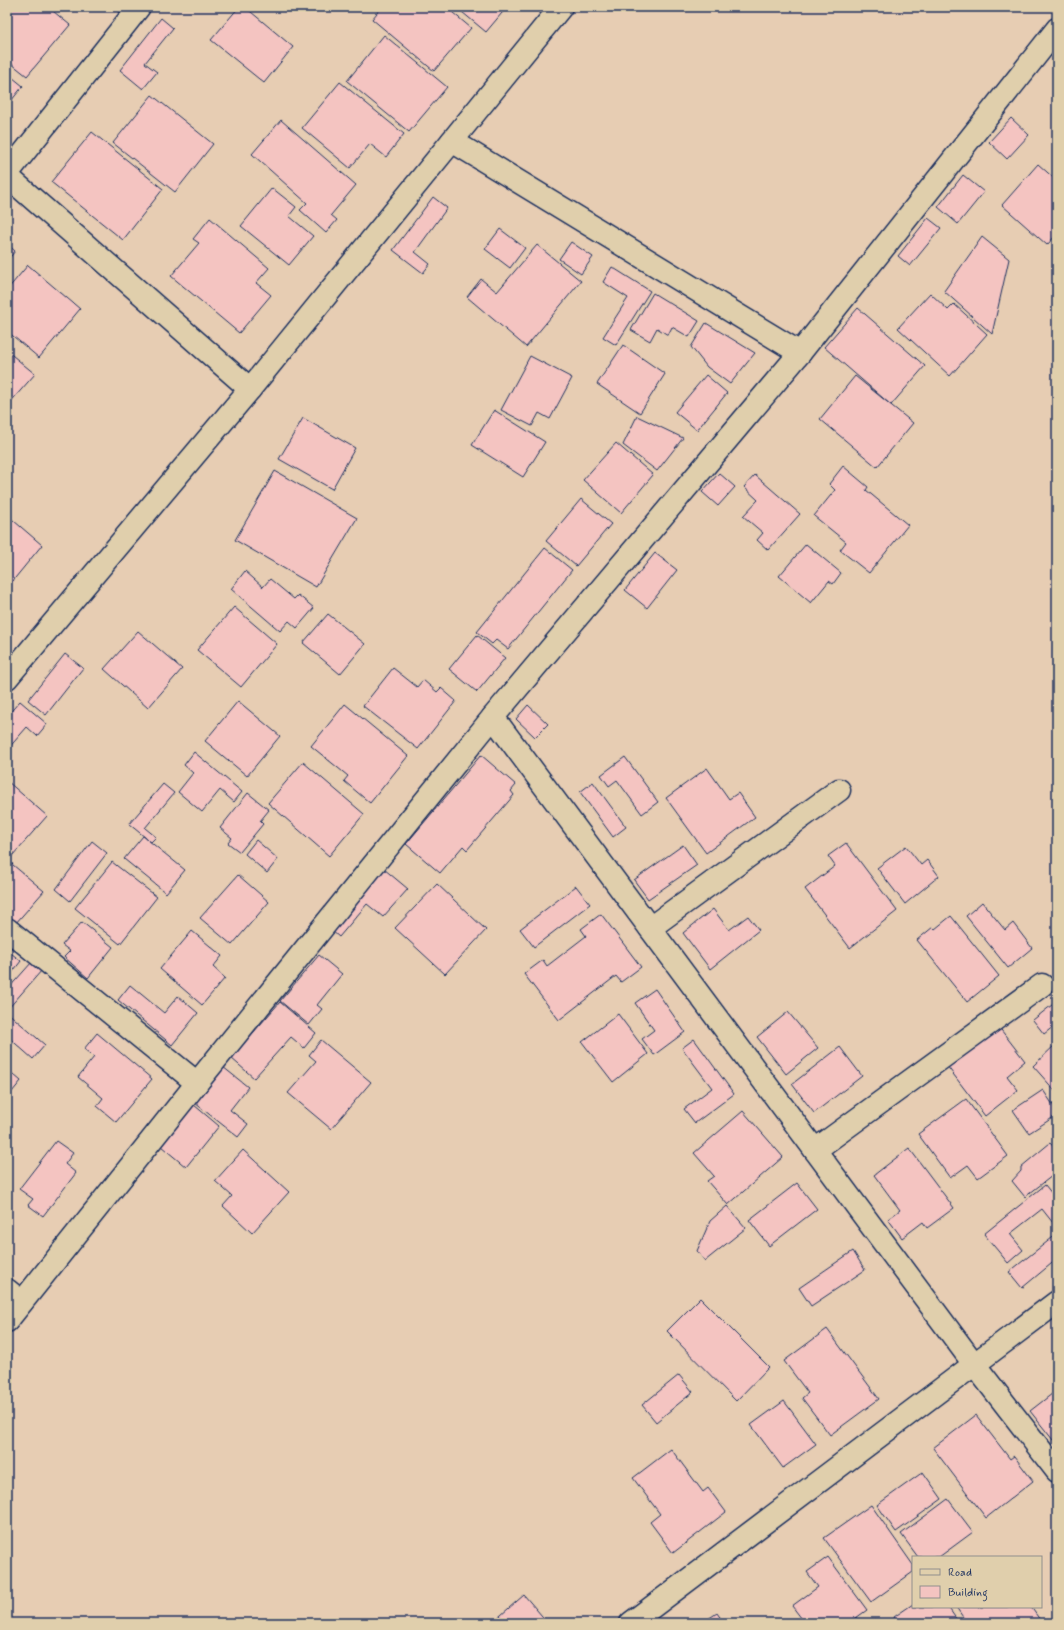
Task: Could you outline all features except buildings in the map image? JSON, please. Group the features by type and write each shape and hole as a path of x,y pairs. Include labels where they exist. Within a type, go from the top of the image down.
{"street":[{"path":"139,7 7,175 250,390"},
{"path":"7,678 250,390 561,7"},
{"path":"7,1321 14,1296 197,1083 493,717 800,353 1057,29"},
{"path":"452,141 800,353"},
{"path":"493,717 974,1364 1057,1471"},
{"path":"650,928 839,790"},
{"path":"7,929 197,1083"},
{"path":"815,1150 1042,984"},
{"path":"631,1623 1057,1302"}]}
